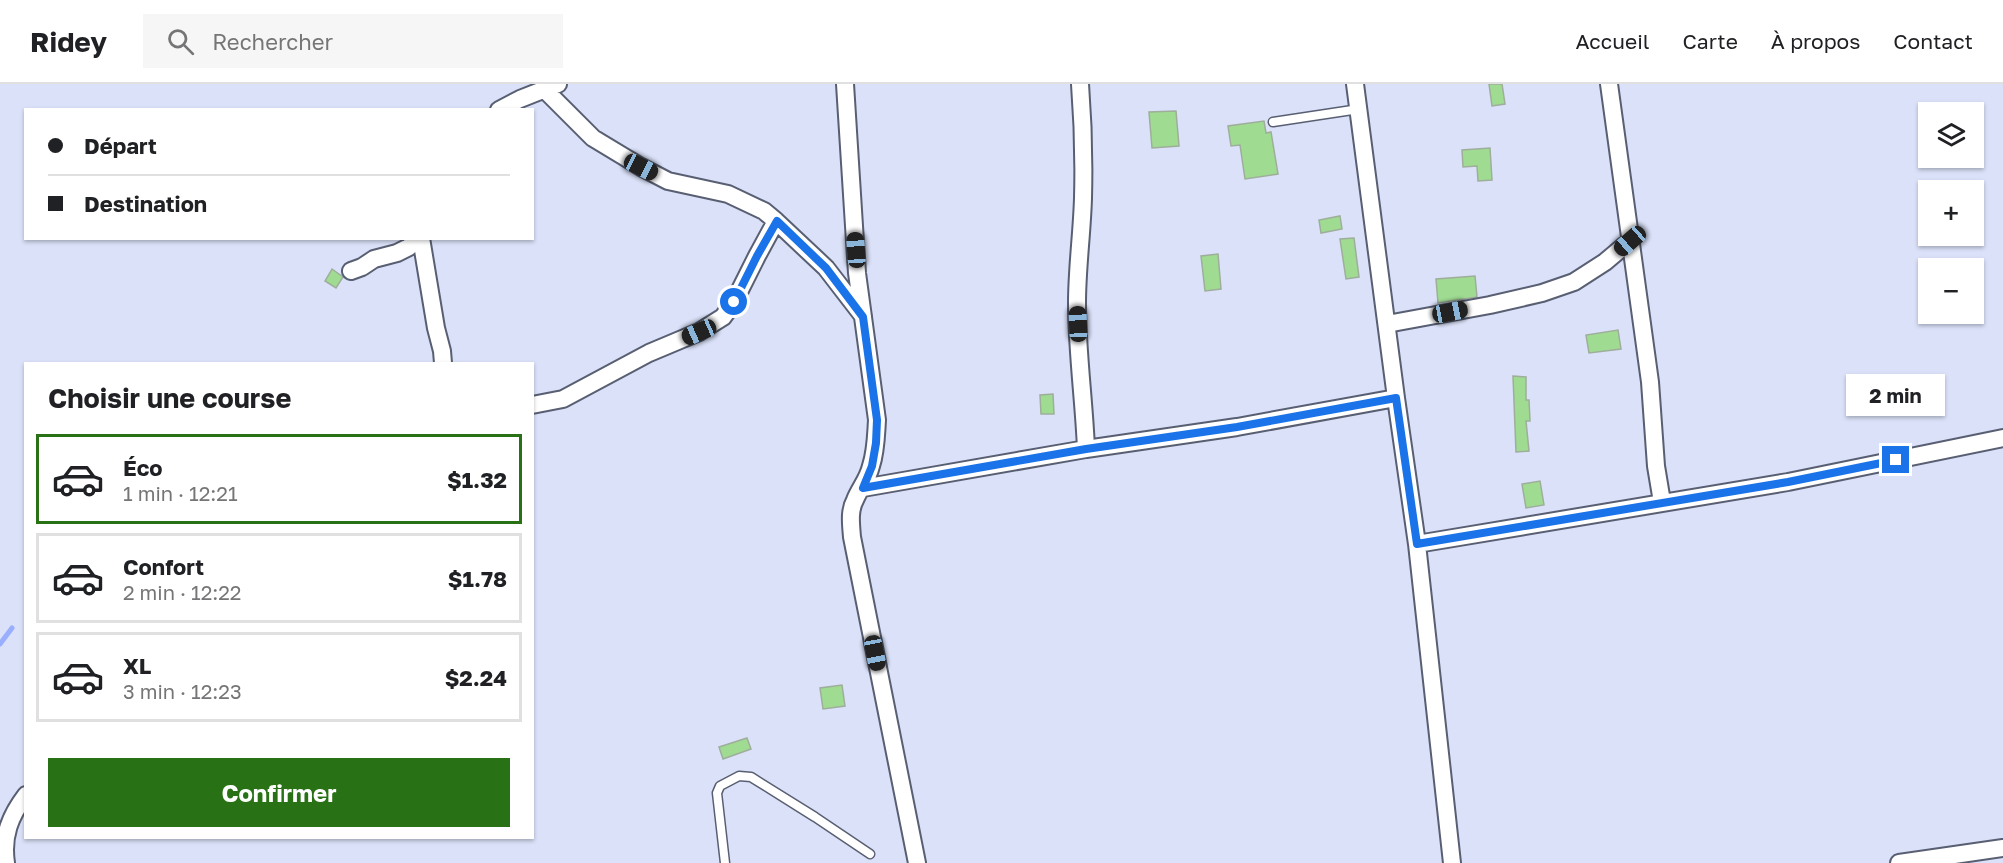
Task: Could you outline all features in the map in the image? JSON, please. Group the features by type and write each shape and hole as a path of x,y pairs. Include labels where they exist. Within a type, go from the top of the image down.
{"street":[{"path":"845,84 857,273 877,420 872,466 855,501 851,517 852,537 917,863"},
{"path":"1080,84 1083,120 1083,198 1077,303 1079,365 1086,449"},
{"path":"1356,84 1417,544 1452,863"},
{"path":"1609,84 1650,382 1656,466 1662,502"},
{"path":"504,108 551,87 593,138 641,167 669,181 728,194 764,211 826,268 863,317"},
{"path":"534,405 562,399 649,353 699,332 723,316 734,302 777,221"},
{"path":"351,271 374,259 398,254 417,240"},
{"path":"419,240 443,362"},
{"path":"1387,324 1542,293 1574,282 1605,262 1630,241"},
{"path":"863,488 1086,449 1237,427 1396,398"},
{"path":"1417,544 1788,482 2003,438"},
{"path":"6,863 4,841 7,826 16,807 24,797"},
{"path":"1899,863 2003,848"}],"lane":[{"path":"1273,122 1359,109"},
{"path":"725,863 717,793 720,786 739,776 751,777 815,816 870,854"}],"building":[{"path":"1489,84 1502,84 1505,104 1492,106"},
{"path":"1176,111 1179,146 1152,148 1149,112"},
{"path":"1264,121 1266,133 1271,132 1278,174 1245,179 1240,145 1231,146 1228,126"},
{"path":"1490,148 1492,180 1478,181 1477,166 1463,167 1462,150"},
{"path":"1340,216 1342,229 1321,233 1319,220"},
{"path":"1354,238 1359,277 1346,279 1340,239"},
{"path":"1218,254 1221,289 1205,291 1201,256"},
{"path":"332,269 343,277 336,288 325,281"},
{"path":"1475,276 1477,297 1438,303 1436,279"},
{"path":"1618,330 1621,349 1589,353 1586,335"},
{"path":"1513,376 1526,377 1526,400 1529,400 1530,421 1526,421 1529,451 1516,452"},
{"path":"1053,394 1054,414 1041,414 1040,395"},
{"path":"1540,481 1544,505 1526,508 1522,484"},
{"path":"842,685 845,706 823,709 820,688"},
{"path":"747,738 751,749 723,759 719,747"}],"waterway":[{"path":"0,644 12,628"}],"route":[{"path":"734,302 777,221 826,268 863,317 877,420 872,466 863,488 1086,449 1237,427 1396,398 1417,544 1788,482 1896,460"}]}
